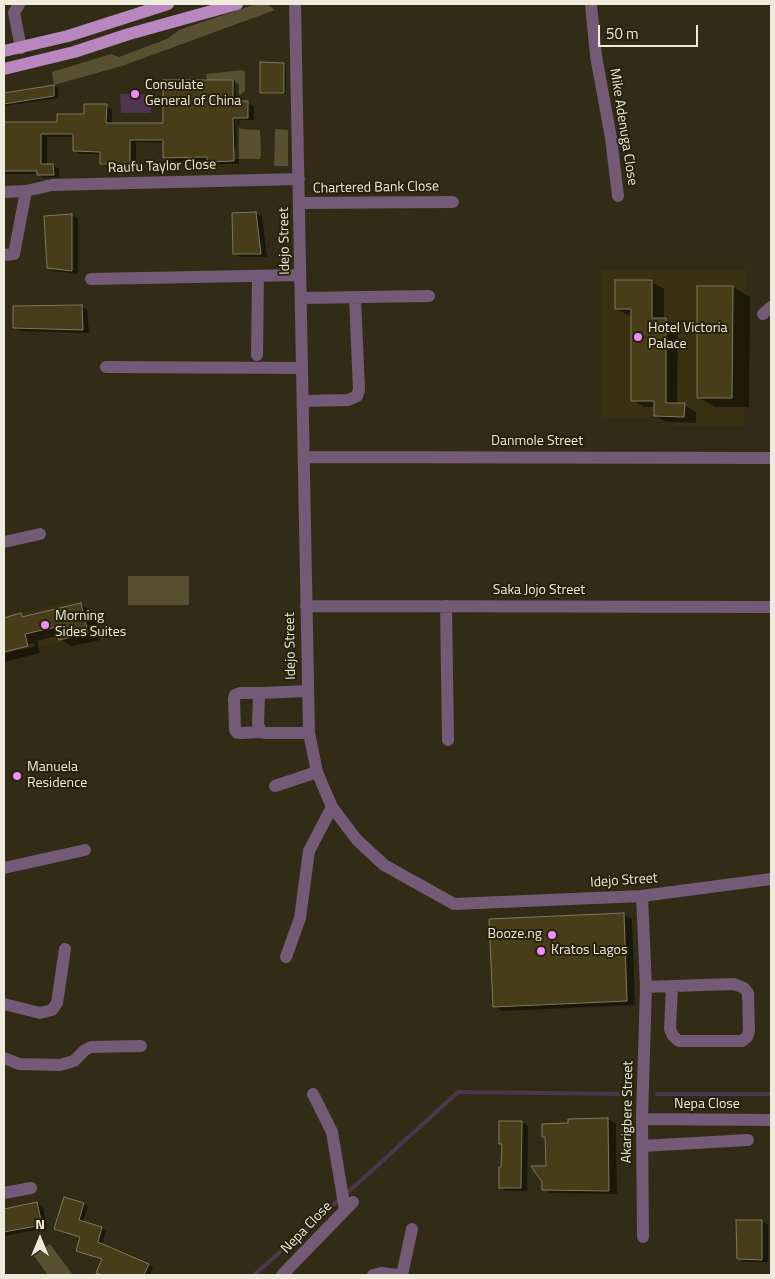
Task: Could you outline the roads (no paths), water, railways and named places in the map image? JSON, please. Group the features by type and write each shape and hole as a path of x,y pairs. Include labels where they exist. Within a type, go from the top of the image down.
{"main road":[{"path":"4,51 68,36 168,4"},
{"path":"4,69 74,52 202,8 237,4"}],"street":[{"path":"19,4 14,13 21,48"},
{"name":"Idejo Street","path":"295,4 308,733 316,772 332,807 357,840 384,866 454,904 642,896 771,879"},
{"name":"Mike Adenuga Close","path":"591,4 596,56 611,138 618,196"},
{"name":"Raufu Taylor Close","path":"4,192 26,192 52,185 299,178"},
{"path":"4,255 14,254 26,192"},
{"name":"Chartered Bank Close","path":"299,204 453,202"},
{"path":"91,279 300,275"},
{"path":"257,355 258,276"},
{"path":"301,298 429,296"},
{"path":"302,401 348,400 357,396 359,390 356,297"},
{"path":"106,367 302,368"},
{"name":"Danmole Street","path":"304,457 771,458"},
{"path":"4,542 40,534"},
{"name":"Saka Jojo Street","path":"306,606 771,608"},
{"path":"446,606 448,740"},
{"path":"307,691 240,693 235,695 234,699 235,730 237,733 308,733"},
{"path":"261,693 259,696 258,724 261,732"},
{"path":"275,786 316,772"},
{"path":"286,957 300,918 309,851 332,807"},
{"path":"4,868 85,850"},
{"name":"Akarigbere Street","path":"642,896 646,987 642,1120 643,1237"},
{"path":"4,1004 40,1013 52,1010 57,1003 65,949"},
{"path":"646,987 672,986 734,984 744,988 748,993 749,1031 747,1037 742,1041 679,1041 672,1036 670,1029 672,986"},
{"path":"4,1058 19,1064 60,1065 74,1061 91,1047 140,1046"},
{"name":"Nepa Close","path":"282,1275 346,1198 332,1132 313,1094"},
{"name":"Nepa Close","path":"642,1120 771,1120"},
{"path":"642,1146 748,1140"},
{"path":"4,1193 31,1188"},
{"path":"373,1275 381,1272 400,1275 412,1229"}],"waterway":[{"path":"345,1195 458,1092 626,1094"},
{"path":"657,1094 771,1094"},
{"path":"254,1275 340,1199"}],"place":[{"name":"Consulate General of China","path":"135,94"},
{"name":"Hotel Victoria Palace","path":"638,337"},
{"name":"Morning Sides Suites","path":"45,625"},
{"name":"Manuela Residence","path":"17,776"},
{"name":"Booze.ng","path":"552,935"},
{"name":"Kratos Lagos","path":"541,951"}]}
